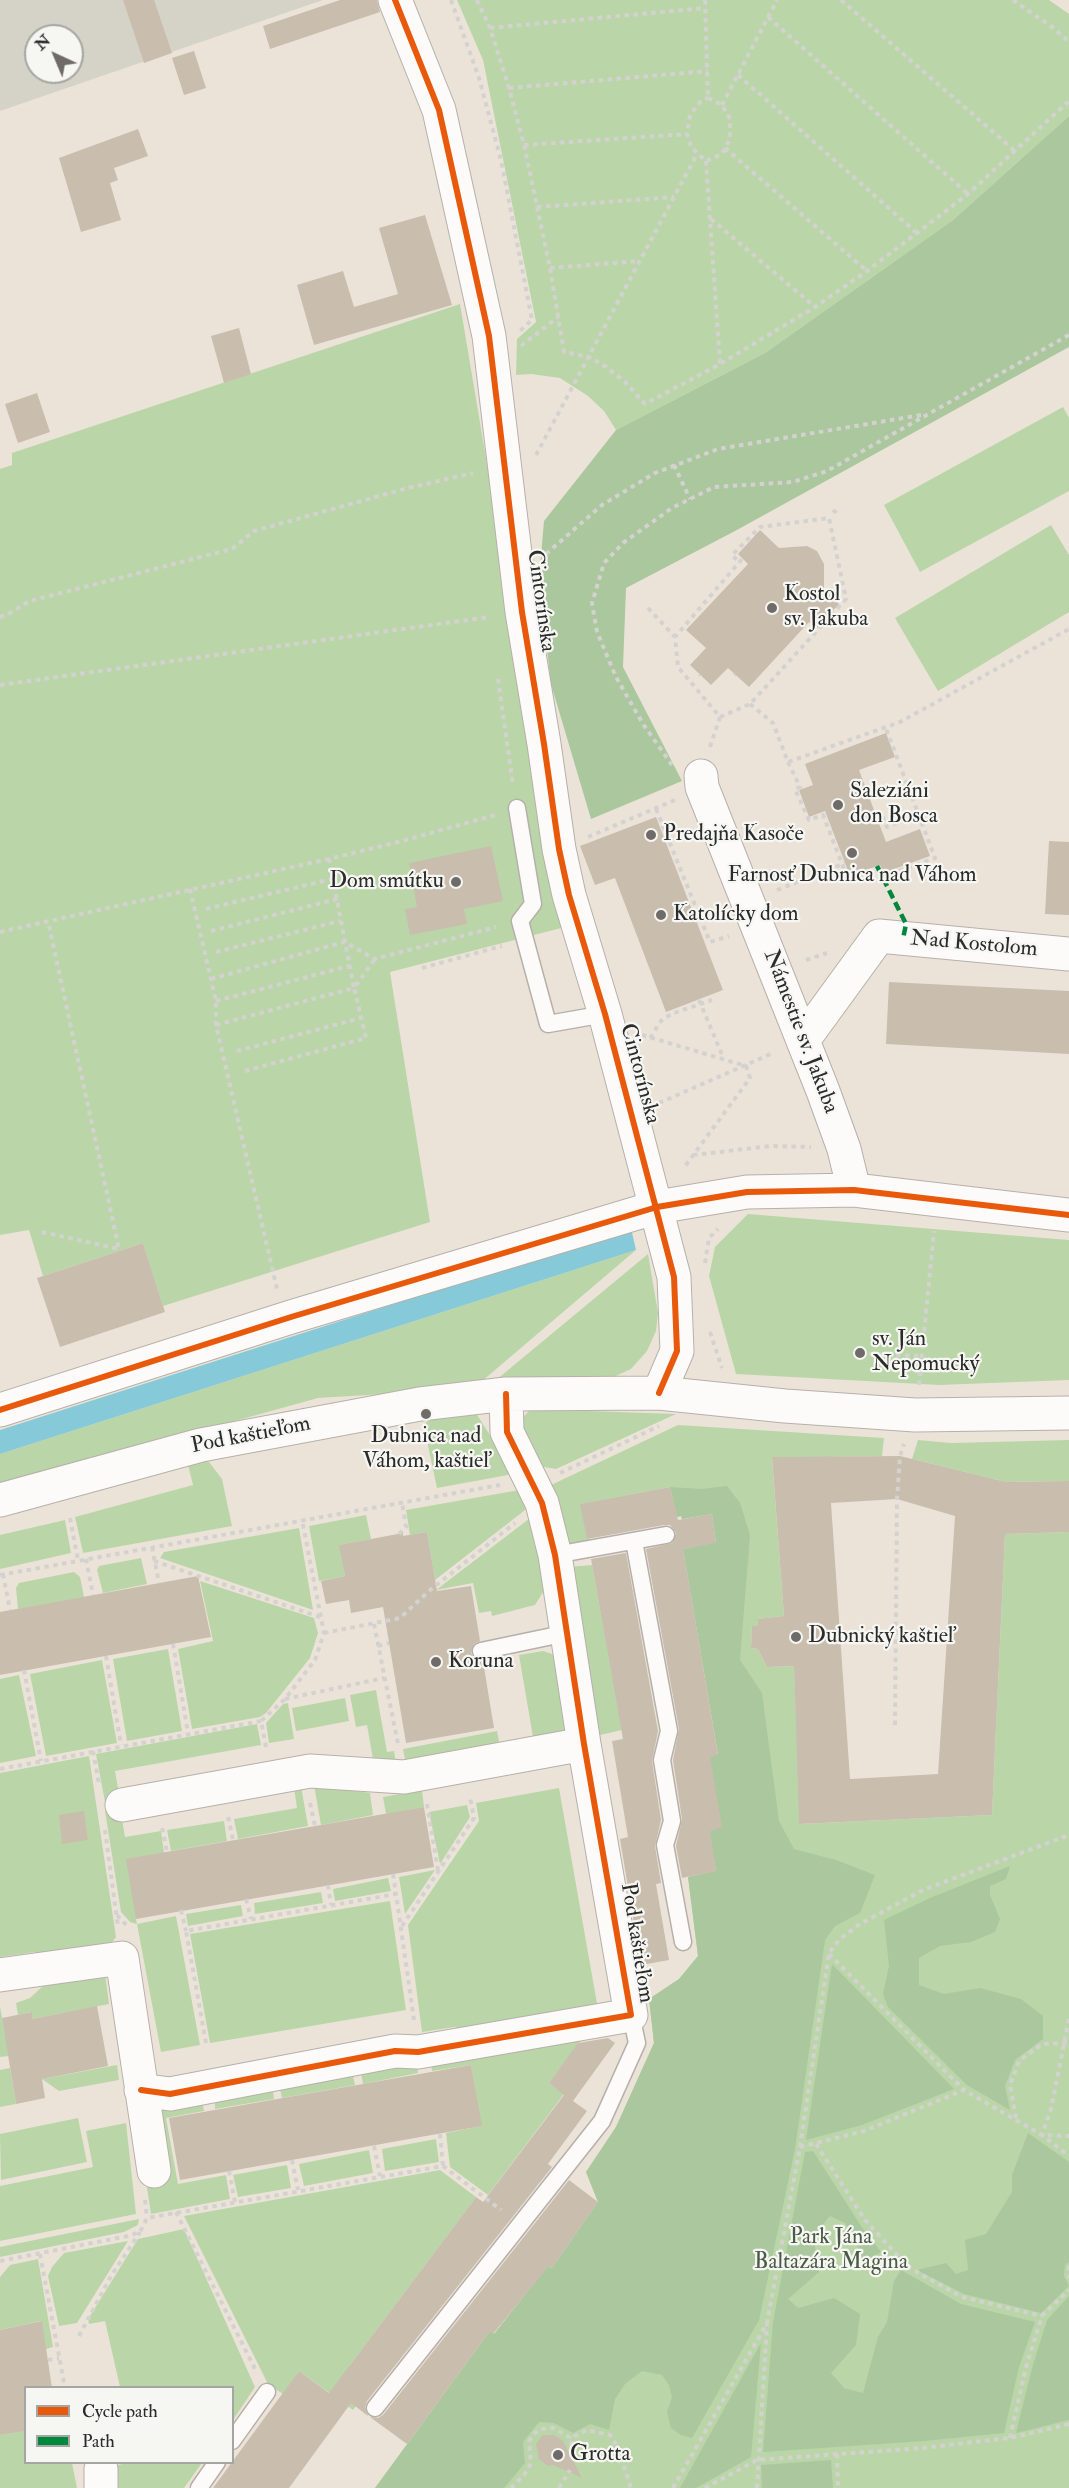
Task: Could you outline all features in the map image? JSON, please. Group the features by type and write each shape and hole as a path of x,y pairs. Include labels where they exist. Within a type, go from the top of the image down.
{"street":[{"name":"Cintorínska","path":"395,0 439,110 489,336 500,363 522,612 559,849 569,895 605,1014 674,1277 677,1351 658,1393"},
{"name":"Námestie sv. Jakuba","path":"685,780 702,787 754,914 792,1045 844,1149 854,1190"},
{"name":"Nad Kostolom","path":"792,1045 879,936 1069,954"},
{"path":"0,1410 286,1318 657,1207 747,1192 854,1190 1069,1215"},
{"path":"658,1393 785,1407 915,1415 1069,1413"},
{"name":"Pod kaštieľom","path":"0,1500 201,1444 420,1404 506,1394 658,1393"},
{"name":"Pod kaštieľom","path":"141,2090 170,2094 395,2051 418,2052 631,2015 584,1744 555,1555 542,1503 507,1432 506,1394"},
{"path":"108,1803 310,1771 413,1775 584,1744"},
{"path":"0,1975 122,1958 154,2171"}],"lane":[{"path":"517,808 533,904 520,921 548,1024 605,1014"},
{"path":"555,1555 666,1535"},
{"path":"634,1541 669,1731 662,1760 672,1821 665,1845 683,1942"},
{"path":"482,1651 567,1632"},
{"path":"375,2408 602,2121 637,2043 631,2015"},
{"path":"234,2438 267,2392"},
{"path":"198,2488 216,2464"}],"path":[{"path":"451,0 490,116 532,320 512,337 500,363"},
{"path":"477,0 490,28 524,145 550,268 564,352 589,357 606,367 625,382 645,404 720,364 815,307 867,271 968,194 1069,101"},
{"path":"705,0 708,98"},
{"path":"723,105 777,0"},
{"path":"841,0 1015,151"},
{"path":"1013,0 1052,27 1069,42"},
{"path":"490,28 705,8"},
{"path":"768,17 968,194"},
{"path":"509,88 708,70"},
{"path":"738,75 918,234"},
{"path":"706,161 722,154 730,139 730,119 723,105 708,98 700,101 690,115 687,134 691,147 706,161 720,364"},
{"path":"524,145 687,134"},
{"path":"725,148 867,271"},
{"path":"534,460 639,260 698,154"},
{"path":"537,207 674,197"},
{"path":"710,219 815,307"},
{"path":"550,268 639,260"},
{"path":"500,363 558,316"},
{"path":"685,780 643,724 616,677 597,632 592,603 604,563 623,543 672,508 714,487 793,483 827,471 1069,335"},
{"path":"542,558 602,506 655,473 674,465 718,449 925,414"},
{"path":"674,465 690,499"},
{"path":"0,617 30,600 232,549 254,531 408,488 473,473"},
{"path":"675,637 741,560 732,555 760,526 829,518 835,512"},
{"path":"581,839 656,808 685,780 720,717 750,704 846,599 829,518"},
{"path":"648,608 675,637 678,667 720,717"},
{"path":"0,685 489,617"},
{"path":"788,762 900,722 1069,629"},
{"path":"750,704 773,723 800,787 795,789 808,820 823,815 848,879 878,869"},
{"path":"882,878 935,858 885,726"},
{"path":"837,744 839,751"},
{"path":"0,932 329,859 406,840 517,808"},
{"path":"656,808 707,943 844,864"},
{"path":"876,815 881,813 886,826 919,814"},
{"path":"244,1071 366,1038 344,942 329,859"},
{"path":"206,909 333,879"},
{"path":"190,889 212,979 216,1001 216,1025 272,1272 286,1318"},
{"path":"211,931 337,899"},
{"path":"42,1232 119,1249 48,921"},
{"path":"216,952 340,921"},
{"path":"216,1025 354,988 375,959 520,921"},
{"path":"422,968 525,940"},
{"path":"212,979 344,942 375,959"},
{"path":"216,1001 349,966"},
{"path":"650,1038 661,1021 671,1014 700,1002 712,1000"},
{"path":"700,1002 724,1058"},
{"path":"237,1052 361,1018"},
{"path":"640,1035 746,1066"},
{"path":"658,1103 792,1045"},
{"path":"683,1169 750,1078 746,1066"},
{"path":"693,1155 771,1146 844,1149"},
{"path":"915,1415 937,1201"},
{"path":"703,1272 709,1238 724,1223"},
{"path":"708,1323 724,1374"},
{"path":"869,1354 922,1356"},
{"path":"895,1725 897,1499 900,1456"},
{"path":"10,1610 1,1575 507,1484"},
{"path":"399,1534 406,1527 402,1502"},
{"path":"324,1633 400,1618 429,1591 542,1503"},
{"path":"70,1518 78,1560"},
{"path":"0,1769 261,1721 285,1699 315,1660 324,1633 302,1520"},
{"path":"152,1547 159,1583"},
{"path":"86,1559 93,1595"},
{"path":"154,1561 321,1617"},
{"path":"374,1624 384,1678 413,1775 438,1872"},
{"path":"378,1646 389,1643"},
{"path":"173,1644 189,1733"},
{"path":"106,1656 121,1745"},
{"path":"24,1670 41,1761"},
{"path":"285,1699 384,1678"},
{"path":"261,1721 271,1778"},
{"path":"93,1751 108,1803 122,1958"},
{"path":"402,1926 474,1818 464,1766"},
{"path":"757,2488 767,2323 800,2147 829,1953 840,1939 860,1924 923,1890 1069,1835"},
{"path":"393,1874 418,2052"},
{"path":"328,1885 331,1905"},
{"path":"186,1931 396,1894"},
{"path":"246,1899 251,1919"},
{"path":"181,1911 206,2043"},
{"path":"829,1953 964,2090 1016,2118 1069,2156"},
{"path":"1042,2135 1051,2109 1067,2042 1069,2019"},
{"path":"1016,2118 1010,2085 1019,2061 1042,2044 1067,2042"},
{"path":"800,2147 864,2131 964,2090"},
{"path":"440,2134 443,2166"},
{"path":"1042,2135 1069,2136"},
{"path":"816,2144 865,2220 908,2267 962,2297 1042,2316"},
{"path":"374,2146 380,2176"},
{"path":"292,2160 298,2190"},
{"path":"78,2336 147,2218 443,2166 501,2210"},
{"path":"229,2171 235,2202"},
{"path":"176,2212 267,2392"},
{"path":"0,2261 140,2232"},
{"path":"40,2254 64,2386"},
{"path":"1069,2266 1069,2278"},
{"path":"1010,2438 1026,2367 1042,2316 1069,2290"},
{"path":"673,2488 767,2323"},
{"path":"48,2360 59,2358"},
{"path":"705,2488 757,2460 1010,2438 1069,2424"},
{"path":"511,2488 524,2475 531,2463 529,2441 541,2429 554,2428 568,2437 570,2444 575,2436 587,2430 610,2435 618,2448 631,2488"},
{"path":"837,2454 838,2488"},
{"path":"559,2488 570,2470"}],"shaded area":[{"path":"0,0 323,0 84,82 84,24 24,24 24,84 79,84 0,111"}],"green space":[{"path":"457,0 1049,0 1069,14 1069,116 953,220 765,353 616,430 604,411 588,396 560,378 531,374 516,375 517,339 536,322 483,60"},
{"path":"1069,116 1069,347 735,531 626,588 623,667 682,781 591,819 551,684 539,579 544,521 616,430 765,353 953,220"},
{"path":"460,304 565,927 390,972 430,1222 163,1306 143,1243 43,1276 29,1230 0,1235 0,469 12,465 12,453"},
{"path":"1063,407 1069,418 1069,491 920,572 884,505"},
{"path":"1051,525 1069,555 1069,612 938,691 895,618"},
{"path":"748,1214 1069,1240 1069,1380 939,1385 736,1374 709,1276 715,1247"},
{"path":"636,1250 468,1393 435,1391 318,1398 0,1486 0,1454"},
{"path":"648,1254 658,1313 656,1331 647,1351 631,1369 609,1379 496,1380"},
{"path":"531,1409 676,1414 556,1469 538,1466 519,1421"},
{"path":"474,1410 512,1470 508,1475 437,1488 424,1427 433,1415"},
{"name":"Park Jána Baltazára Magina","path":"678,1425 884,1438 882,1456 772,1458 784,1616 758,1619 758,1626 752,1626 751,1648 758,1649 767,1667 794,1666 800,1824 992,1815 1005,1534 1069,1532 1069,2488 375,2488 490,2331 494,2334 548,2266 552,2268 598,2202 586,2172 616,2127 654,2043 649,1999 679,1979 698,1956 688,1877 716,1870 709,1831 721,1827 718,1754 683,1549 716,1543 712,1514 682,1519 681,1516 677,1517 670,1487 581,1504 589,1541 562,1544 551,1485"},
{"path":"918,1440 951,1443 1069,1440 1069,1481 1006,1482 912,1459"},
{"path":"200,1459 209,1462 222,1479 232,1526 83,1553 75,1517 193,1485 188,1465"},
{"path":"727,1486 740,1503 750,1535 740,1660 762,1693 779,1821 794,1849 836,1860 875,1875 860,1913 835,1926 825,1940 795,2149 759,2320 692,2438 681,2435 671,2428 667,2412 672,2397 669,2385 662,2375 642,2371 625,2384 615,2399 609,2430 590,2424 573,2433 554,2423 539,2422 523,2442 525,2463 504,2488 375,2488 490,2331 494,2334 548,2266 552,2268 598,2202 586,2172 616,2127 654,2043 649,1999 679,1979 698,1956 688,1877 716,1871 709,1831 721,1827 709,1757 718,1754 683,1549 716,1542 712,1514 682,1519 681,1516 677,1517 670,1487 701,1489"},
{"path":"525,1489 529,1507 435,1580 427,1532 410,1535 406,1510"},
{"path":"366,1515 371,1539 340,1545 345,1576 319,1581 309,1526"},
{"path":"534,1515 545,1589 535,1605 492,1616 491,1611 479,1613 473,1583 436,1590"},
{"path":"65,1520 71,1553 0,1569 0,1535"},
{"path":"299,1528 313,1610 160,1558 164,1552"},
{"path":"141,1558 147,1584 103,1593 97,1570 99,1566"},
{"path":"592,1565 622,1730 600,1735 568,1567"},
{"path":"74,1572 80,1577 84,1597 18,1609 16,1588 19,1583"},
{"path":"200,1581 314,1618 318,1633 310,1658 266,1713 260,1717 192,1729 178,1649 213,1641"},
{"path":"168,1649 182,1731 127,1741 113,1659"},
{"path":"543,1651 552,1654 560,1662 568,1724 564,1732 534,1743 519,1655"},
{"path":"102,1660 117,1743 46,1756 30,1674"},
{"path":"19,1675 36,1756 0,1763 0,1679"},
{"path":"376,1690 387,1752 394,1751 397,1768 373,1759 367,1725 356,1727 350,1695"},
{"path":"345,1698 349,1721 296,1731 292,1708"},
{"path":"288,1703 294,1739 269,1743 266,1723 283,1704"},
{"path":"257,1724 261,1745 115,1771 120,1799 105,1802 96,1754"},
{"path":"497,1731 501,1751 407,1769 403,1749"},
{"path":"89,1756 116,1937 105,1952 37,1959 35,1952 0,1957 0,1773"},
{"path":"314,1785 370,1793 373,1815 321,1825"},
{"path":"301,1786 308,1826 238,1839 234,1819 297,1808 294,1788"},
{"path":"559,1788 599,2015 479,2039 455,2027 422,2032 408,1925 479,1821 476,1803"},
{"path":"422,1790 424,1807 386,1814 383,1797"},
{"path":"467,1805 470,1817 440,1864 429,1812"},
{"path":"120,1808 125,1837 161,1831 164,1853 136,1919 137,1924 130,1922 121,1912 105,1811"},
{"path":"224,1821 227,1841 171,1851 167,1830"},
{"path":"1010,1866 1006,1879 990,1886 990,1895 1000,1919 995,1932 971,1942 940,1946 919,1958 919,1985 944,1994 980,1988 1021,1999 1043,2016 1043,2039 1015,2060 1005,2086 1010,2110 967,2085 888,2007 883,1994 889,1966 884,1920 930,1898"},
{"path":"435,1870 405,1914 399,1877"},
{"path":"388,1878 391,1891 335,1901 333,1889"},
{"path":"321,1892 323,1903 255,1914 254,1903"},
{"path":"390,1901 406,2010 210,2043 190,1934"},
{"path":"241,1905 243,1916 188,1926 186,1914"},
{"path":"176,1916 200,2045 161,2052 137,1924"},
{"path":"832,1964 954,2089 862,2125 806,2140"},
{"path":"104,1966 109,2004 32,2019 31,2012 18,2015 16,2003 30,1998 44,1985"},
{"path":"0,2007 9,2056 0,2057"},
{"path":"592,2026 549,2083 564,2094 488,2195 450,2167 446,2133 481,2126 471,2065 432,2071 430,2056"},
{"path":"417,2063 418,2073 363,2084 361,2073"},
{"path":"117,2065 119,2080 59,2091 42,2079"},
{"path":"10,2068 16,2104 0,2107 0,2070"},
{"path":"353,2076 355,2085 282,2098 280,2089"},
{"path":"273,2091 274,2099 215,2109 215,2101"},
{"path":"202,2100 204,2111 166,2118 178,2184 226,2175 230,2199 151,2214 145,2175 157,2109"},
{"path":"78,2118 87,2162 1,2180 0,2134"},
{"path":"126,2123 136,2214 0,2241 0,2186 93,2167 86,2131"},
{"path":"1028,2133 1069,2162 1069,2262 1065,2265 1064,2276 1069,2286 1041,2313 964,2294 917,2270 946,2263 956,2274 968,2270 965,2240 986,2234 1012,2192 1012,2175"},
{"path":"436,2139 439,2162 385,2171 382,2149"},
{"path":"369,2150 373,2173 304,2186 299,2164"},
{"path":"813,2151 861,2226 881,2252 864,2262 854,2236 845,2223 830,2216 819,2229 815,2247 819,2272 788,2299 798,2308 834,2298 860,2314 856,2345 831,2373 844,2388 863,2393 878,2337 887,2322 894,2281 901,2270 961,2304 1035,2322 1019,2367 1004,2433 763,2452 773,2322 805,2152"},
{"path":"287,2165 291,2188 238,2197 233,2175"},
{"path":"440,2170 476,2197 350,2365 373,2383 353,2410 299,2371 283,2394 268,2384 184,2216"},
{"path":"139,2219 138,2225 124,2232 0,2257 0,2247"},
{"path":"184,2229 255,2387 234,2418 234,2386 120,2386 105,2321 89,2324 88,2319 138,2239"},
{"path":"128,2241 77,2323 59,2326 48,2276 52,2267 64,2253"},
{"path":"38,2259 53,2347 46,2349 41,2321 0,2330 0,2277 10,2265"},
{"path":"1069,2296 1069,2420 1016,2433 1047,2320"},
{"path":"761,2343 751,2457 696,2488 680,2488"},
{"path":"24,2431 24,2464 72,2464 77,2488 0,2488 0,2435"},
{"path":"831,2460 833,2488 762,2488 761,2465"},
{"path":"122,2464 201,2464 184,2488 112,2488 111,2467"}],"water":[{"path":"631,1228 636,1250 0,1454 0,1430"}],"building":[{"path":"123,0 154,0 172,53 144,63"},
{"path":"340,0 377,0 380,12 270,49 263,26"},
{"path":"194,51 206,88 184,95 172,58"},
{"path":"138,129 148,156 114,168 118,180 110,183 121,220 81,232 59,158"},
{"path":"425,215 452,305 314,345 297,285 343,271 354,307 398,294 379,228"},
{"path":"239,328 251,374 224,383 211,336"},
{"path":"37,393 50,432 18,443 5,404"},
{"name":"Kostol sv. Jakuba","path":"760,530 779,548 807,546 817,551 824,564 824,589 839,604 816,629 809,622 749,687 728,668 711,685 690,665 706,648 686,630 748,564 738,554"},
{"name":"Saleziáni don Bosca","path":"886,733 895,757 859,770 886,842 920,829 930,856 883,873 880,865 850,876 825,811 809,817 799,790 813,785 805,764"},
{"name":"Katolícky dom","path":"656,817 723,990 666,1012 615,878 595,885 580,846"},
{"path":"1049,841 1069,842 1069,915 1045,914"},
{"name":"Dom smútku","path":"491,846 503,901 464,909 467,924 410,935 405,909 417,907 409,863"},
{"path":"889,982 1069,991 1069,1054 886,1044"},
{"path":"143,1243 165,1312 60,1347 37,1278"},
{"name":"Dubnický kaštieľ","path":"900,1456 1006,1482 1069,1481 1069,1532 1005,1534 992,1815 799,1824 794,1666 767,1667 758,1649 751,1648 752,1626 758,1626 758,1619 784,1616 772,1457","holes":["897,1499 955,1516 938,1774 850,1779 831,1503"]},
{"path":"670,1487 678,1520 712,1514 716,1543 683,1549 718,1755 710,1757 722,1827 710,1831 716,1871 682,1878 676,1846 682,1819 673,1760 679,1729 646,1549 672,1543 676,1533 670,1525 664,1525 587,1539 580,1504"},
{"path":"427,1532 437,1591 471,1586 480,1641 474,1644 471,1653 474,1658 483,1661 494,1728 406,1743 383,1607 351,1613 349,1600 326,1604 321,1581 345,1576 339,1545 403,1533 403,1536"},
{"path":"626,1553 658,1731 652,1761 661,1820 655,1846 661,1883 656,1884 669,1960 641,1965 620,1839 628,1837 612,1741 623,1739 591,1559"},
{"path":"198,1576 211,1637 0,1675 0,1612"},
{"path":"424,1807 434,1867 136,1919 126,1859"},
{"path":"84,1811 88,1840 62,1844 59,1815"},
{"path":"97,2006 108,2066 42,2079 45,2098 16,2104 2,2018 32,2012 32,2019"},
{"path":"608,2038 615,2043 573,2101 587,2111 548,2164 552,2167 367,2401 365,2407 368,2416 351,2403 289,2488 213,2488 231,2464 234,2464 234,2459 299,2371 329,2393 476,2197 483,2202 564,2095 549,2083 578,2043"},
{"path":"471,2065 482,2126 180,2180 169,2118"},
{"path":"569,2180 598,2202 552,2268 549,2266 493,2334 490,2331 407,2444 370,2417 378,2418 383,2415"},
{"path":"42,2321 52,2386 24,2386 24,2431 0,2435 0,2330"},
{"path":"543,2435 554,2435 563,2441 582,2478 553,2465 548,2466 539,2459 536,2444"}],"marked path":[{"path":"877,866 906,924 903,939"}],"cycle path":[{"path":"395,0 439,110 489,336 522,612 559,849 569,895 605,1014 674,1277 677,1351 659,1393"},
{"path":"0,1410 291,1317 657,1207 747,1192 854,1190 1069,1215"},
{"path":"141,2090 170,2094 395,2051 418,2052 631,2015 584,1744 555,1555 542,1503 507,1432 506,1394"}],"place":[{"name":"Kostol sv. Jakuba","path":"772,608"},
{"name":"Saleziáni don Bosca","path":"838,805"},
{"name":"Predajňa Kasoče","path":"651,835"},
{"name":"Farnosť Dubnica nad Váhom","path":"852,853"},
{"name":"Dom smútku","path":"456,882"},
{"name":"Katolícky dom","path":"661,915"},
{"name":"sv. Ján Nepomucký","path":"860,1353"},
{"name":"Dubnica nad Váhom, kaštieľ","path":"426,1414"},
{"name":"Dubnický kaštieľ","path":"796,1637"},
{"name":"Koruna","path":"436,1662"},
{"name":"Grotta","path":"558,2455"}]}
